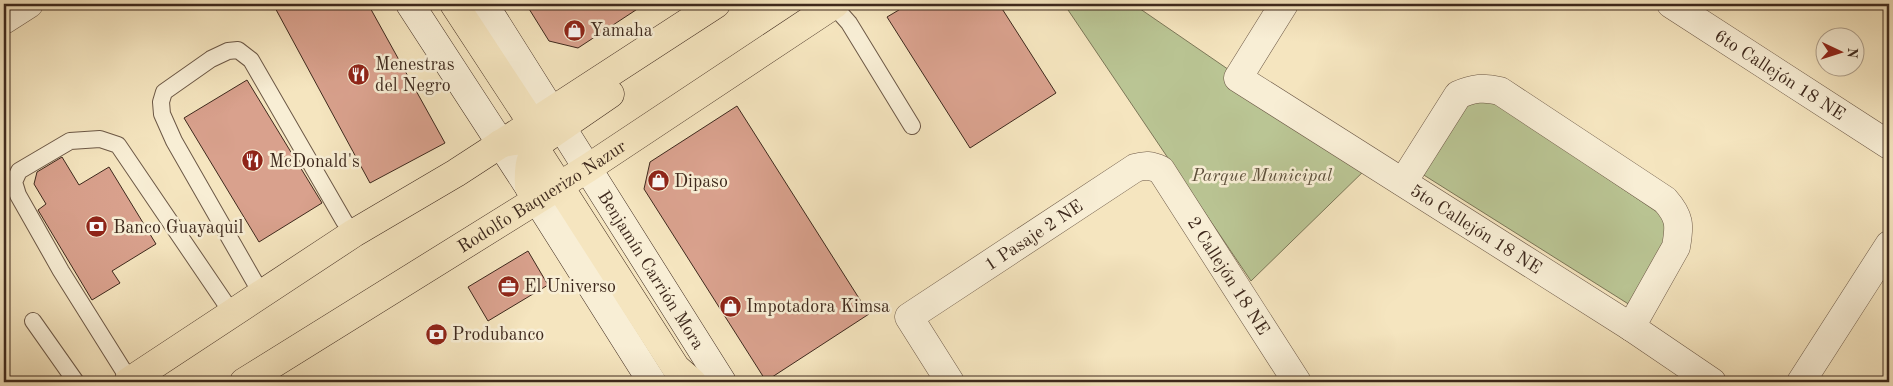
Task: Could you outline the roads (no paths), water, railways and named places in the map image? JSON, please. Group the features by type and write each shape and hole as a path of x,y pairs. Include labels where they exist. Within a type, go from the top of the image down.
{"main road":[{"path":"454,4 545,130 556,160 564,167 576,170 588,168"},
{"path":"129,381 354,234 500,144 523,141 530,144 545,130 672,33 716,4"},
{"name":"Rodolfo Baquerizo Nazur","path":"254,380 533,193 560,185 588,168 834,4"},
{"path":"545,130 560,185 676,368 692,382"},
{"path":"533,193 528,170 530,159 545,130"}],"street":[{"path":"4,20 29,4"},
{"path":"410,4 533,193 652,382"},
{"path":"484,4 545,130"},
{"name":"5to Callejón 18 NE","path":"1284,4 1238,78 1630,327 1712,382"},
{"name":"6to Callejón 18 NE","path":"1671,4 1889,145"},
{"path":"1403,182 1458,95 1478,88 1489,88 1500,92 1665,200 1678,218 1676,247 1630,327"},
{"name":"1 Pasaje 2 NE","path":"950,382 909,317 1135,168 1152,166 1161,170"},
{"name":"Benjamín Carrión Mora","path":"588,168 722,382"},
{"name":"2 Callejón 18 NE","path":"1161,170 1296,382"},
{"path":"1801,382 1889,245"}],"lane":[{"path":"834,4 849,23 912,126"},
{"path":"261,294 174,141 162,114 161,102 164,92 211,59 228,51 238,50 251,60 344,222 354,234"},
{"path":"129,381 61,271 18,195 14,182 18,171 70,141 100,139 118,145 232,313"},
{"path":"33,321 76,382"}],"place":[{"name":"Yamaha","path":"574,30"},
{"name":"Menestras del Negro","path":"359,74"},
{"name":"McDonald's","path":"253,161"},
{"name":"Dipaso","path":"658,181"},
{"name":"Banco Guayaquil","path":"97,227"},
{"name":"El Universo","path":"508,286"},
{"name":"Impotadora Kimsa","path":"730,306"},
{"name":"Produbanco","path":"436,334"}],"park label":[{"name":"Parque Municipal","path":"1262,175"}]}
